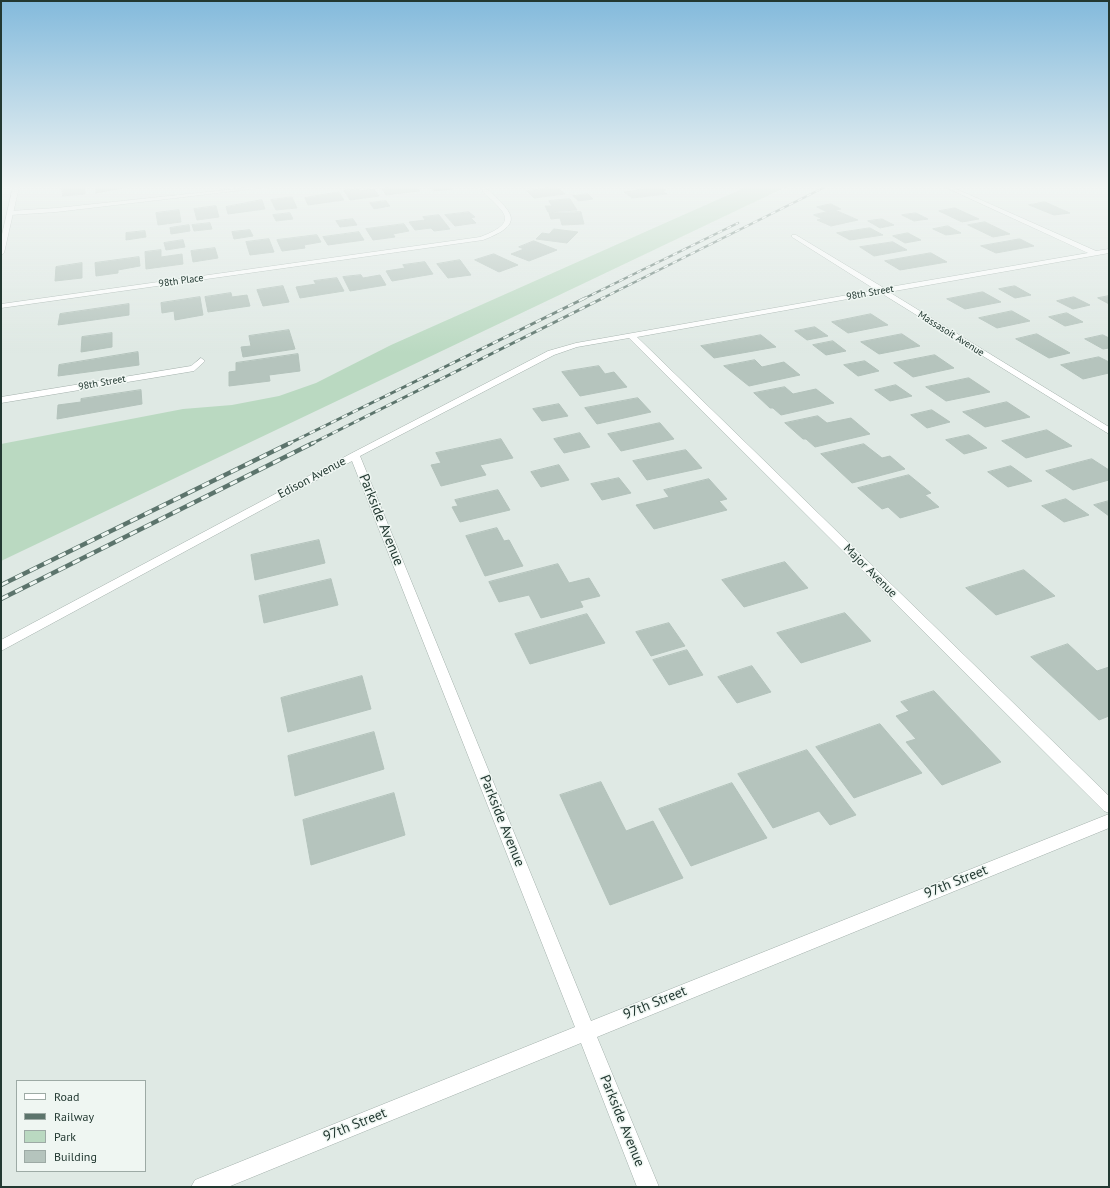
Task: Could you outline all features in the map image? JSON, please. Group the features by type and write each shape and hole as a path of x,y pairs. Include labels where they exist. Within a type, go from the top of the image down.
{"street":[{"path":"1,253 3,242"},
{"name":"98th Place","path":"1,306 461,242"},
{"name":"Massasoit Avenue","path":"804,242 1109,431"},
{"path":"1073,242 1109,259"},
{"name":"98th Street","path":"632,336 1109,251"},
{"name":"Edison Avenue","path":"1,646 355,455 551,353 576,345 632,336"},
{"name":"Major Avenue","path":"632,336 1109,806"},
{"name":"98th Street","path":"1,400 194,368 201,361"},
{"name":"Parkside Avenue","path":"355,455 648,1187"},
{"name":"97th Street","path":"202,1187 1109,821"}],"green space":[{"path":"621,242 670,242 1,561 1,444 183,409 232,405 279,396 316,383 391,345"}],"building":[{"path":"184,242 185,247 166,250 164,243"},
{"path":"246,242 270,242 274,252 250,255"},
{"path":"278,242 319,242 304,245 305,248 282,251"},
{"path":"326,242 346,242 328,245"},
{"path":"530,242 538,242 557,250 529,261 511,254 524,249 519,247"},
{"path":"894,242 907,250 874,256 860,247"},
{"path":"1001,242 1027,242 1034,246 996,253 981,246"},
{"path":"215,248 218,258 193,262 191,251"},
{"path":"161,250 161,257 182,254 183,264 146,269 145,252"},
{"path":"931,253 947,262 900,270 885,261"},
{"path":"494,254 518,265 499,272 475,260"},
{"path":"139,257 140,266 118,270 118,273 96,276 95,263"},
{"path":"460,260 471,275 448,278 437,264"},
{"path":"425,262 433,274 392,281 386,271 405,268 403,265"},
{"path":"82,263 82,278 55,281 56,267"},
{"path":"361,275 363,278 380,275 386,285 350,291 343,277"},
{"path":"337,278 344,291 300,298 296,287 316,284 314,281"},
{"path":"283,286 289,302 263,306 257,290"},
{"path":"1015,286 1031,295 1015,298 999,289"},
{"path":"983,292 1001,302 965,309 947,299"},
{"path":"231,293 232,297 247,295 250,306 208,312 205,297"},
{"path":"1109,296 1109,304 1098,298"},
{"path":"200,297 203,315 175,320 174,311 162,313 161,303"},
{"path":"1074,297 1090,305 1073,309 1057,301"},
{"path":"129,304 129,315 58,325 60,314"},
{"path":"1012,311 1030,321 997,328 979,318"},
{"path":"1067,313 1083,322 1065,326 1049,317"},
{"path":"871,314 888,325 848,333 832,322"},
{"path":"815,327 828,336 807,340 795,331"},
{"path":"289,330 295,349 243,357 241,347 251,346 249,336"},
{"path":"112,333 112,347 81,352 82,337"},
{"path":"902,334 920,346 879,354 861,342"},
{"path":"1037,334 1070,353 1049,358 1016,339"},
{"path":"761,335 776,347 714,358 701,346"},
{"path":"1103,335 1109,338 1109,348 1103,349 1085,339"},
{"path":"833,341 846,351 826,355 813,345"},
{"path":"138,352 139,365 58,376 59,365"},
{"path":"298,354 300,371 269,375 270,381 229,386 229,372 236,371 236,363"},
{"path":"935,355 954,368 913,377 894,363"},
{"path":"1099,357 1109,362 1109,373 1083,379 1061,365"},
{"path":"755,360 762,367 784,362 800,375 749,386 724,366"},
{"path":"865,361 879,371 858,376 844,365"},
{"path":"599,366 605,374 614,372 627,387 580,396 562,372"},
{"path":"969,378 990,392 946,401 926,387"},
{"path":"896,385 912,396 890,401 875,390"},
{"path":"785,387 793,394 816,389 834,403 781,415 773,408 770,408 754,393"},
{"path":"141,390 142,404 57,419 58,405 81,402 81,399"},
{"path":"638,398 651,412 597,424 585,408"},
{"path":"1007,402 1030,417 985,427 963,412"},
{"path":"559,404 568,416 542,421 533,409"},
{"path":"932,410 950,422 927,428 911,415"},
{"path":"818,416 827,423 851,418 870,434 815,447 806,439 803,439 785,423"},
{"path":"660,423 674,439 621,451 608,434"},
{"path":"1047,430 1072,446 1026,458 1002,441"},
{"path":"580,433 590,447 564,453 554,439"},
{"path":"969,435 987,448 964,454 946,440"},
{"path":"501,439 513,458 480,465 486,475 441,486 431,465 441,463 436,453"},
{"path":"864,444 882,458 890,456 905,469 852,483 821,454"},
{"path":"686,450 702,468 647,480 633,461"},
{"path":"1092,459 1109,470 1109,480 1073,490 1046,471"},
{"path":"559,465 569,480 541,487 531,472"},
{"path":"1011,466 1032,481 1008,487 988,472"},
{"path":"909,475 931,493 925,495 939,507 900,518 888,507 882,509 858,488"},
{"path":"619,478 631,493 602,500 591,484"},
{"path":"709,479 727,499 719,501 727,510 654,529 636,505 669,497 664,490"},
{"path":"498,490 510,510 460,522 452,507 458,506 455,500"},
{"path":"1066,499 1089,515 1064,522 1042,506"},
{"path":"1109,501 1109,516 1094,505"},
{"path":"497,528 504,541 509,540 523,566 485,576 466,536"},
{"path":"319,540 325,563 255,580 251,555"},
{"path":"785,562 808,588 744,607 722,580"},
{"path":"558,564 569,583 589,578 600,596 580,601 583,607 541,618 529,595 499,602 489,582"},
{"path":"1024,570 1055,596 996,615 966,588"},
{"path":"331,579 338,605 264,623 259,596"},
{"path":"845,613 871,641 801,663 777,633"},
{"path":"587,614 605,643 530,664 515,634"},
{"path":"669,623 685,646 651,656 636,632"},
{"path":"1068,644 1097,671 1109,667 1109,716 1099,720 1031,657"},
{"path":"687,650 703,675 669,685 653,660"},
{"path":"752,666 771,692 737,703 718,677"},
{"path":"362,676 371,709 288,732 281,698"},
{"path":"934,691 1001,762 942,785 906,742 916,739 896,716 909,711 901,702"},
{"path":"880,724 922,773 854,798 816,747"},
{"path":"374,732 384,769 295,796 288,756"},
{"path":"807,750 856,815 830,825 819,811 773,828 738,774"},
{"path":"601,782 626,831 653,821 683,878 610,905 560,795"},
{"path":"732,783 767,838 691,866 659,809"},
{"path":"394,793 405,835 311,865 303,820"}],"railway":[{"path":"583,299 698,242"},
{"path":"1,599 714,242"},
{"path":"288,444 585,298"},
{"path":"1,585 290,443"}]}
